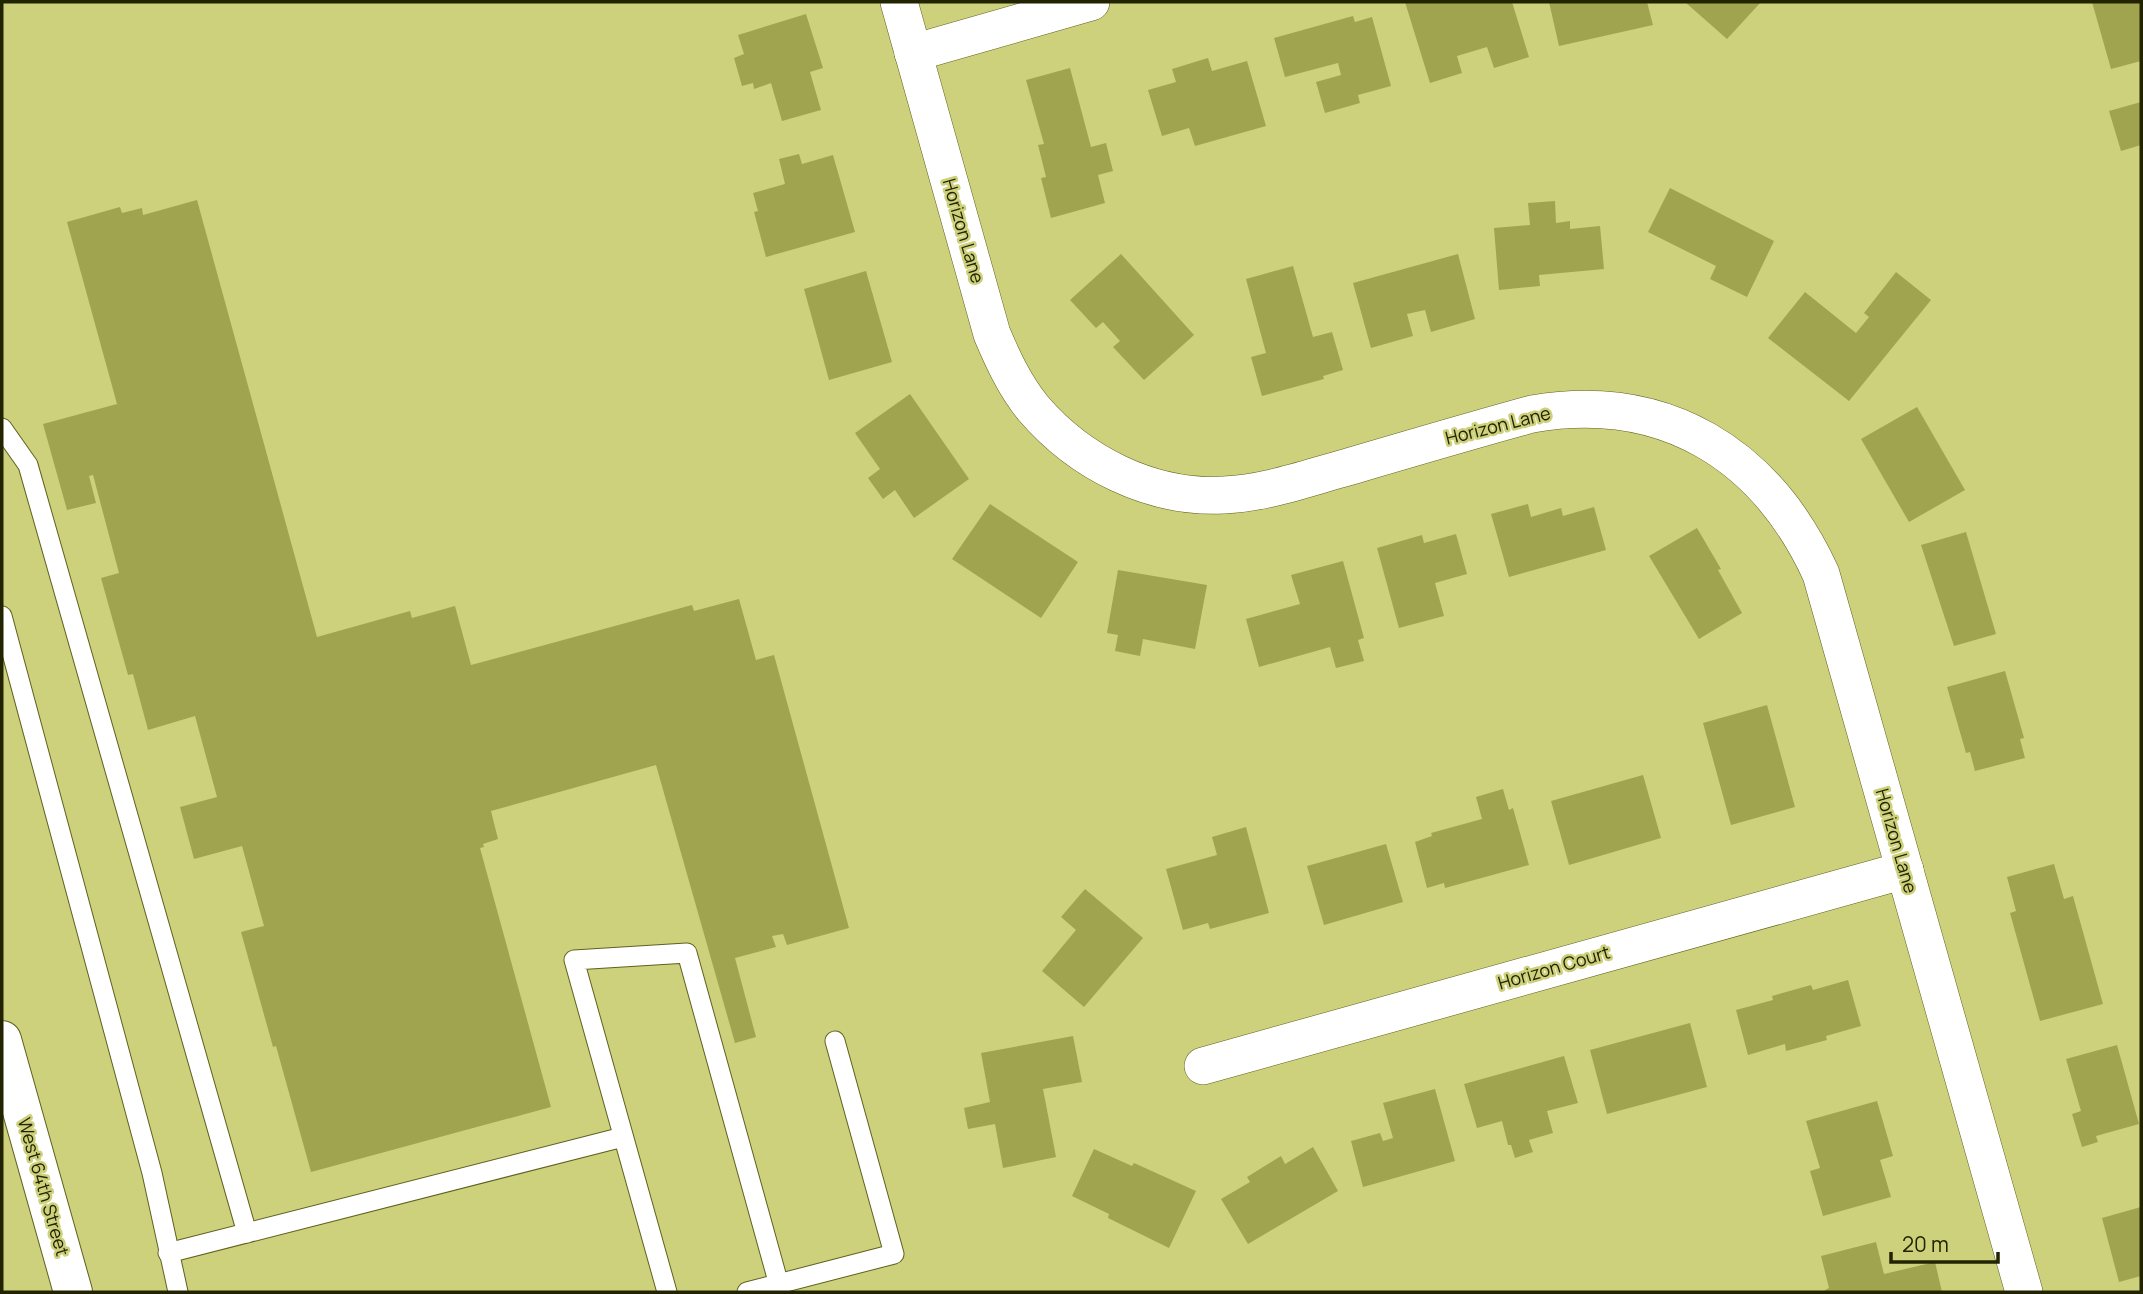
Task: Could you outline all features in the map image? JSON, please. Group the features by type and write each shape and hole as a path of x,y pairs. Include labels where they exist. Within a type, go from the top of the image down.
{"street":[{"name":"Horizon Lane","path":"899,2 992,334 1005,365 1032,407 1066,442 1109,470 1140,483 1172,491 1213,495 1255,492 1532,414 1580,409 1614,410 1660,421 1706,440 1746,468 1780,503 1807,545 1821,574 2024,1292"},
{"path":"913,53 1091,2"},
{"name":"Horizon Court","path":"1203,1066 1905,870"},
{"name":"West 64th Street","path":"2,1040 73,1292"}],"lane":[{"path":"2,428 28,465 247,1233"},
{"path":"2,616 152,1173 178,1292"},
{"path":"667,1292 574,960 687,953 779,1285"},
{"path":"747,1292 894,1254 835,1041"},
{"path":"168,1253 623,1137"}],"building":[{"path":"1405,2 1512,2 1529,57 1494,68 1487,47 1457,56 1462,73 1430,83"},
{"path":"1549,2 1647,2 1653,25 1559,46"},
{"path":"1685,2 1761,2 1727,39"},
{"path":"2092,2 2141,2 2141,61 2111,69"},
{"path":"806,14 823,68 810,72 821,110 782,121 771,83 754,89 753,83 742,86 734,58 744,54 738,35"},
{"path":"1353,16 1355,22 1372,17 1391,86 1358,95 1360,103 1325,113 1316,82 1341,75 1338,63 1285,77 1274,38"},
{"path":"1208,58 1212,71 1247,61 1266,126 1195,146 1189,128 1162,136 1148,90 1176,82 1172,69"},
{"path":"1070,68 1091,147 1106,143 1113,171 1098,175 1105,203 1051,218 1041,178 1046,177 1038,145 1044,144 1026,80"},
{"path":"2141,102 2141,145 2121,151 2109,111"},
{"path":"799,154 802,164 833,155 855,232 766,257 754,212 758,211 753,193 785,184 779,159"},
{"path":"1670,188 1774,241 1747,297 1710,279 1716,266 1648,232"},
{"path":"197,200 317,637 410,611 412,618 455,606 471,665 692,605 694,611 739,599 756,660 774,655 849,928 787,945 783,934 772,936 776,947 735,958 756,1037 735,1043 656,765 491,811 498,839 483,844 484,847 480,848 551,1107 311,1172 241,932 264,926 242,846 194,859 180,807 217,797 195,716 148,730 133,674 128,675 101,578 119,573 93,475 89,476 96,503 67,510 43,424 117,404 67,222 120,207 122,213 142,208 143,215"},
{"path":"1555,201 1556,223 1570,221 1570,229 1600,226 1604,269 1539,275 1540,286 1499,290 1494,228 1530,225 1528,203"},
{"path":"1121,254 1194,335 1144,380 1113,347 1120,341 1103,322 1096,328 1070,300"},
{"path":"1458,254 1475,319 1431,332 1425,310 1407,314 1413,336 1371,348 1353,283"},
{"path":"1293,266 1313,337 1332,332 1343,370 1323,376 1324,379 1262,396 1251,357 1266,353 1246,279"},
{"path":"866,271 892,362 829,380 804,289"},
{"path":"1896,272 1931,300 1849,401 1768,338 1805,292 1856,333 1869,317 1864,313"},
{"path":"910,394 969,479 914,518 895,490 883,499 868,478 880,469 855,433"},
{"path":"1917,407 1965,490 1909,522 1861,439"},
{"path":"990,504 1078,562 1041,618 952,559"},
{"path":"1528,504 1531,517 1561,508 1563,516 1594,507 1606,550 1509,577 1491,514"},
{"path":"1697,528 1742,613 1699,639 1649,556"},
{"path":"1966,532 1996,634 1954,646 1921,545"},
{"path":"1456,534 1467,574 1435,583 1444,616 1399,628 1377,548 1422,535 1424,543"},
{"path":"1343,561 1364,638 1358,640 1364,661 1336,668 1330,647 1259,667 1246,619 1300,604 1291,575"},
{"path":"1118,570 1207,585 1195,649 1143,639 1140,656 1115,651 1118,635 1107,633"},
{"path":"2005,671 2024,738 2020,739 2025,758 1975,771 1970,752 1966,753 1947,687"},
{"path":"1767,705 1795,807 1731,825 1703,723"},
{"path":"1643,775 1661,838 1569,865 1551,801"},
{"path":"1503,789 1509,810 1513,808 1529,865 1445,888 1444,883 1427,888 1415,842 1432,836 1431,833 1482,819 1476,797"},
{"path":"1246,827 1269,913 1210,929 1208,923 1183,930 1166,869 1217,855 1212,837"},
{"path":"1386,844 1403,902 1324,925 1307,866"},
{"path":"2054,864 2064,899 2073,896 2103,1004 2040,1021 2010,913 2016,911 2007,877"},
{"path":"1085,889 1143,938 1084,1007 1042,971 1076,930 1061,917"},
{"path":"1848,980 1861,1026 1826,1036 1827,1040 1786,1051 1785,1044 1748,1055 1736,1010 1773,1000 1772,996 1811,985 1813,990"},
{"path":"1690,1023 1707,1087 1607,1114 1590,1050"},
{"path":"1073,1036 1082,1082 1043,1089 1056,1157 1003,1168 995,1124 968,1129 964,1108 990,1102 981,1053"},
{"path":"2117,1045 2139,1124 2096,1136 2098,1142 2082,1147 2072,1114 2081,1111 2066,1059"},
{"path":"1564,1056 1578,1103 1547,1111 1553,1133 1529,1140 1533,1152 1515,1158 1511,1145 1508,1145 1502,1121 1477,1128 1464,1084"},
{"path":"1435,1089 1455,1161 1363,1187 1351,1141 1380,1133 1383,1141 1393,1138 1383,1103"},
{"path":"1877,1101 1893,1156 1880,1160 1891,1197 1823,1216 1810,1171 1820,1168 1806,1121"},
{"path":"1313,1147 1338,1191 1248,1244 1221,1199 1250,1182 1247,1177 1281,1156 1285,1164"},
{"path":"1094,1149 1132,1166 1134,1163 1196,1191 1169,1248 1108,1218 1109,1214 1072,1196"},
{"path":"2141,1207 2141,1276 2119,1282 2102,1218"},
{"path":"1876,1242 1884,1274 1935,1262 1942,1292 1825,1292 1829,1288 1821,1256"}]}
